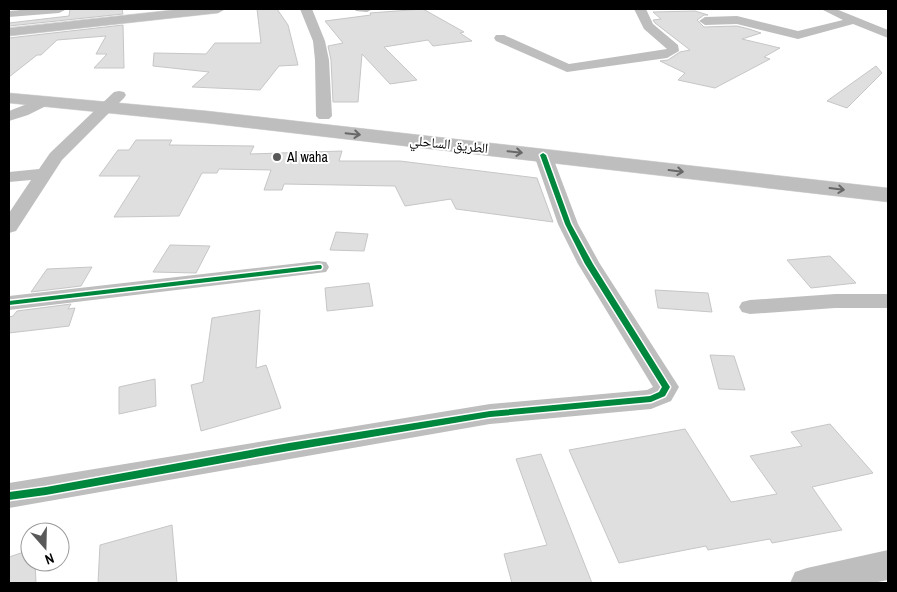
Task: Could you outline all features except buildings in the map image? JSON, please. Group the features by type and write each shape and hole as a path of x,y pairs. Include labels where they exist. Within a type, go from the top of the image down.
{"main road":[{"path":"9,32 218,9"},
{"name":"الطريق الساحلي","path":"9,84 112,101 888,196"},
{"name":"الطريق الساحلي","path":"9,98 45,102 112,101 324,116 888,179"}],"street":[{"path":"306,9 319,41 322,60 324,116"},
{"path":"360,9 367,9"},
{"path":"500,38 567,68 667,54 673,51 673,48 648,26 640,9"},
{"path":"827,9 888,34"},
{"path":"9,14 59,10"},
{"path":"705,20 737,20 798,35 855,20"},
{"path":"9,227 56,157 112,101"},
{"path":"9,116 45,102"},
{"path":"9,496 480,416 651,399 662,394 666,387 589,264 572,232 544,155"},
{"path":"9,177 44,174"},
{"path":"9,303 318,267"},
{"path":"750,307 834,302 888,302"},
{"path":"807,583 888,564"}],"cycle path":[{"path":"9,496 490,414 651,399 662,394 666,387 589,264 568,224 543,155"},
{"path":"9,303 318,267"}],"place":[{"name":"Al waha","path":"277,157"}]}
